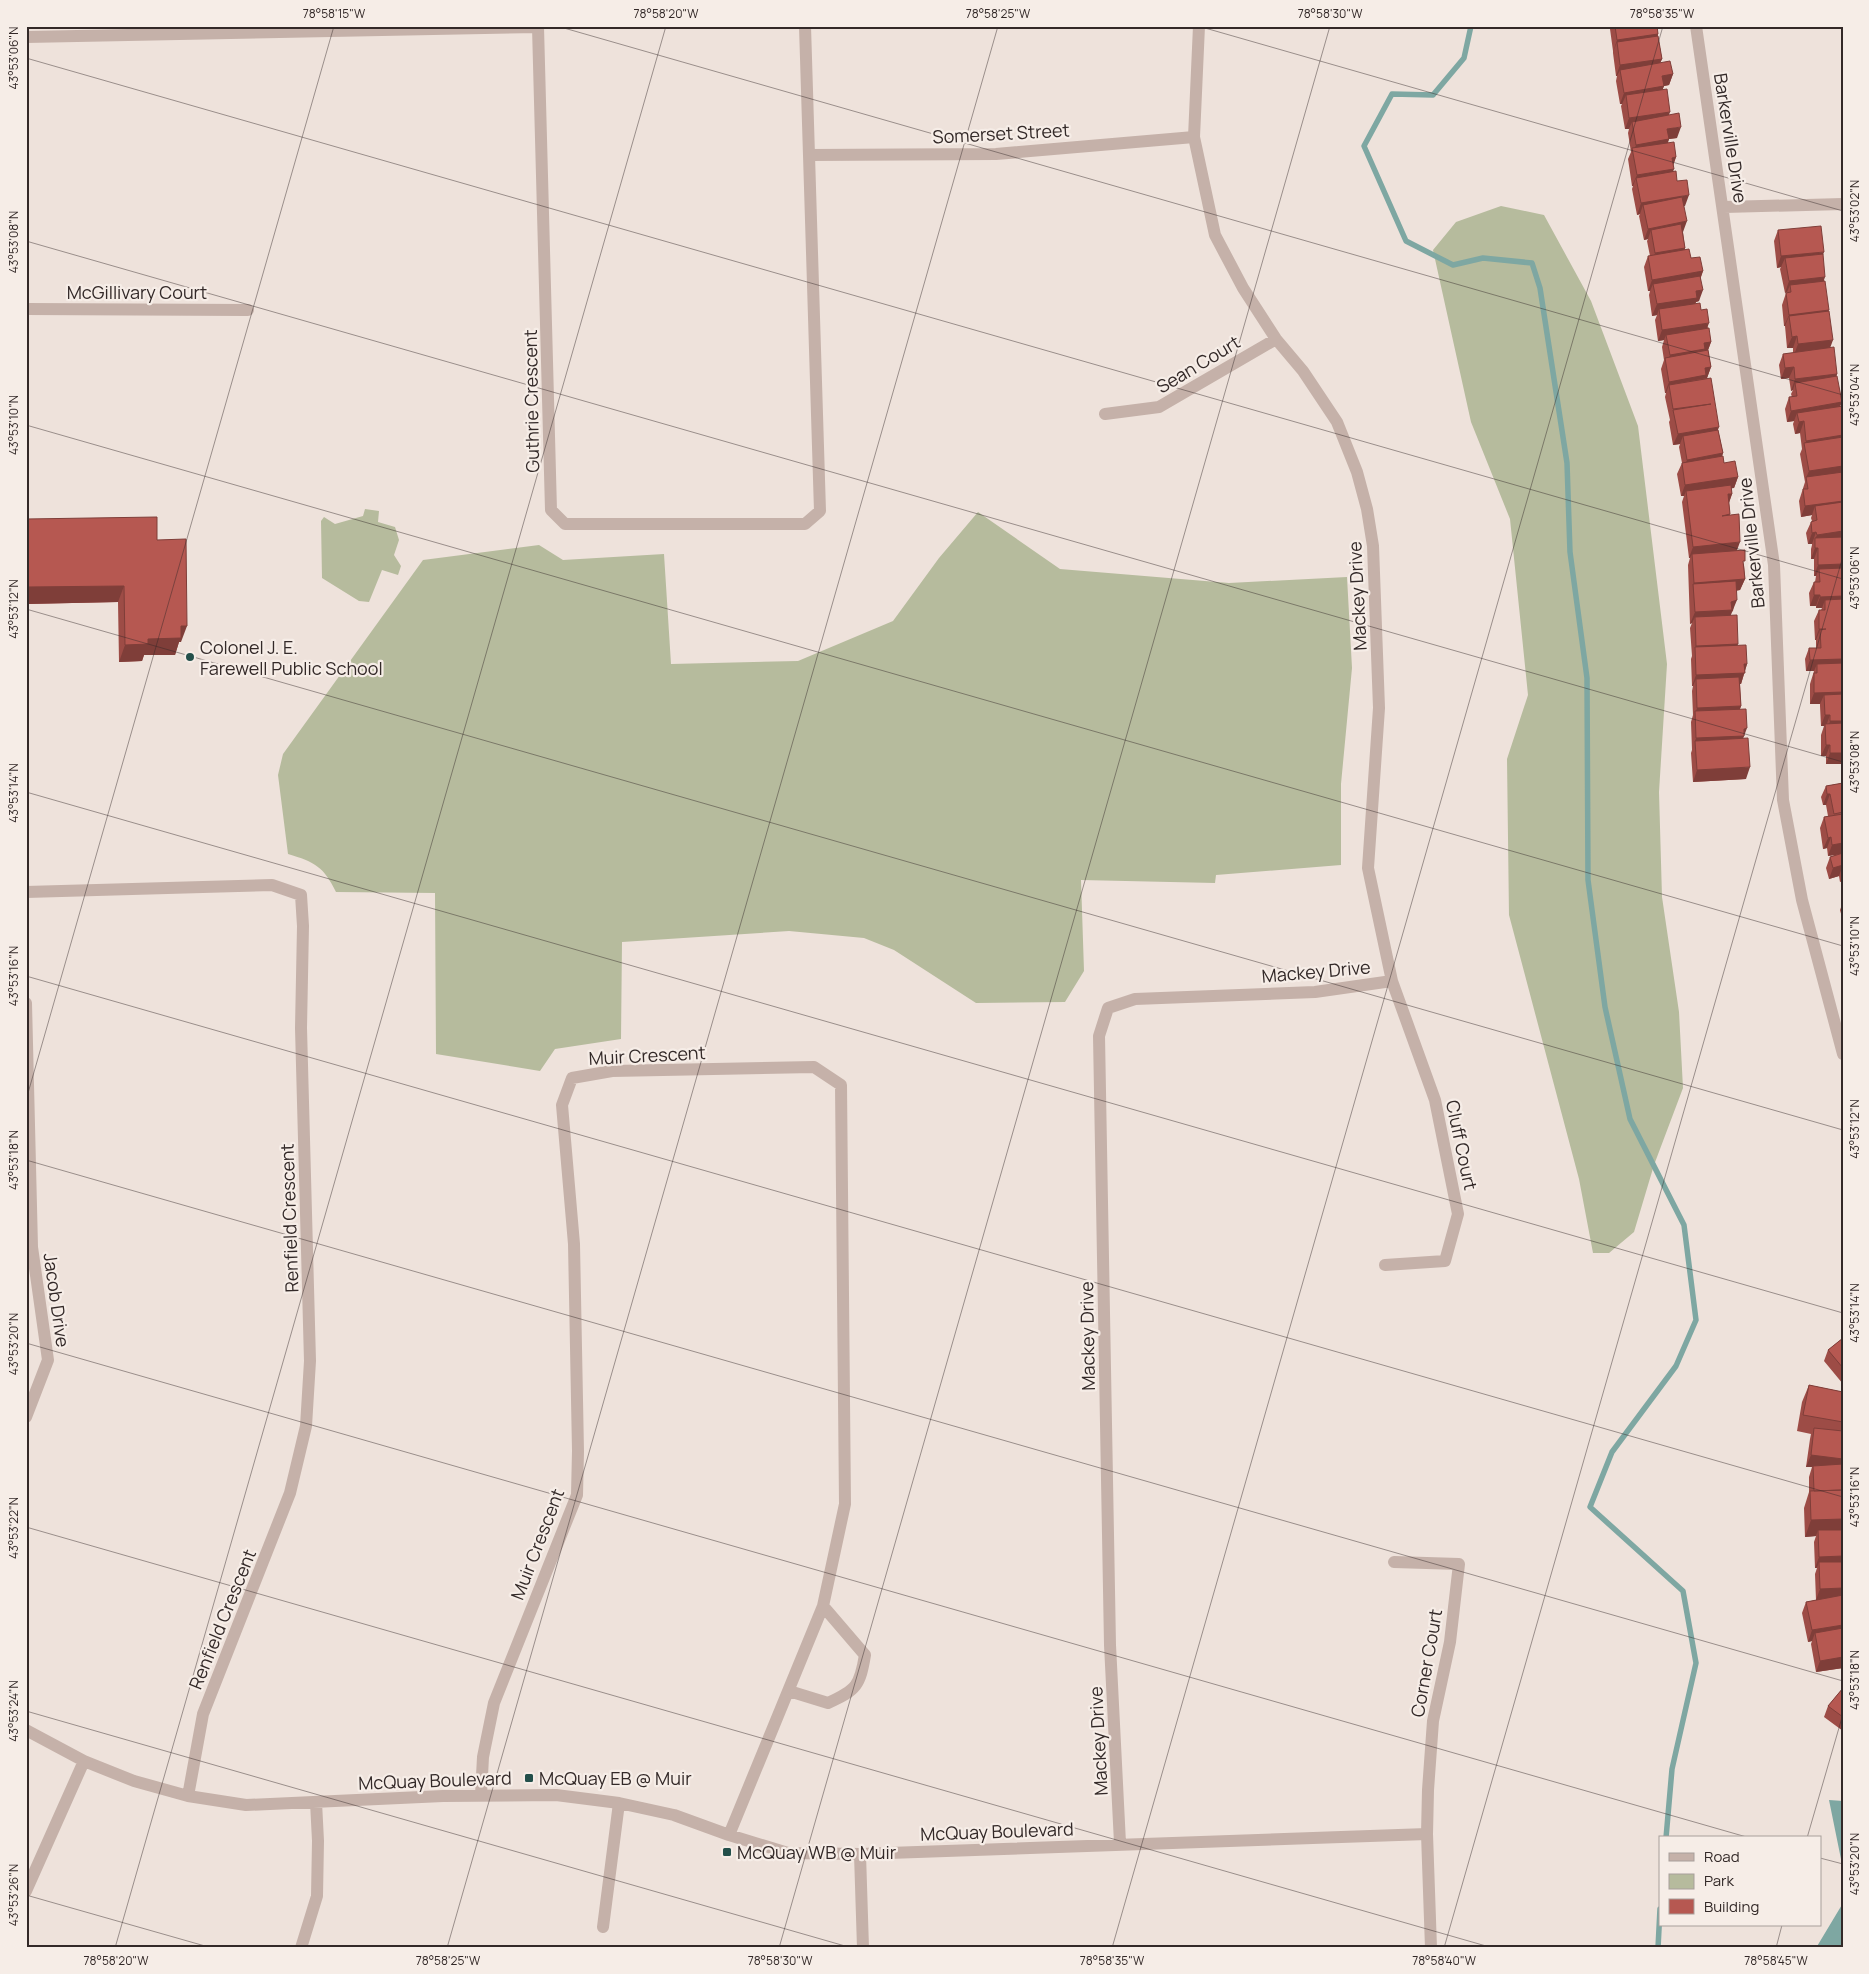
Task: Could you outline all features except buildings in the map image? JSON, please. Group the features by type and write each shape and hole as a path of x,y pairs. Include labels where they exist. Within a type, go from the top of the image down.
{"street":[{"name":"Guthrie Crescent","path":"34,34 538,27 551,510 565,524 804,524 820,511 805,26"},
{"name":"Mackey Drive","path":"1120,1843 1110,1645 1100,1046 1100,1036 1108,1008 1135,999 1315,992 1392,981 1368,868 1380,708 1373,546 1367,509 1357,472 1337,422 1303,371 1276,339 1242,288 1215,235 1194,137 1199,26"},
{"name":"Barkerville Drive","path":"1696,26 1724,207 1774,565 1783,800 1802,900 1843,1054"},
{"name":"Somerset Street","path":"810,155 996,154 1194,137"},
{"path":"1724,207 1843,204"},
{"name":"McGillivary Court","path":"26,309 248,310"},
{"name":"Sean Court","path":"1105,414 1159,407 1276,339"},
{"name":"Renfield Crescent","path":"26,892 272,885 301,895 303,926 301,1028 310,1361 306,1426 290,1493 203,1714 188,1796"},
{"name":"Cluff Court","path":"1385,1265 1445,1261 1458,1214 1436,1100 1392,981"},
{"name":"Jacob Drive","path":"26,1003 32,1247 48,1360 26,1417"},
{"name":"Muir Crescent","path":"481,1795 483,1758 494,1703 577,1495 578,1451 574,1244 562,1105 572,1078 612,1072 814,1067 841,1085 845,1504 823,1606 729,1835"},
{"name":"Corner Court","path":"1394,1562 1459,1564 1450,1642 1433,1721 1427,1834"},
{"path":"789,1692 828,1704 845,1696 861,1680 865,1654 823,1606"},
{"name":"McQuay Boulevard","path":"26,1730 84,1761 134,1781 188,1796 246,1805 481,1795 556,1795 618,1803 674,1815 729,1835 788,1852 860,1854 1120,1843 1427,1834"},
{"path":"26,1891 84,1761"},
{"path":"301,1948 317,1896 318,1841 316,1802"},
{"path":"604,1927 618,1803"},
{"path":"1427,1834 1431,1948"},
{"path":"860,1854 863,1948"}],"green space":[{"path":"1501,206 1544,215 1591,301 1638,426 1667,664 1659,792 1662,897 1679,1012 1683,1088 1654,1165 1634,1232 1609,1253 1593,1253 1579,1179 1509,915 1507,759 1528,695 1510,519 1471,422 1433,250 1456,222"},
{"path":"365,509 379,511 378,522 395,527 399,540 394,555 401,566 398,575 382,570 369,602 359,601 322,578 321,521 324,517 335,524 363,516"},
{"path":"978,512 1060,569 1229,583 1347,577 1352,668 1341,784 1341,865 1216,875 1215,883 1081,880 1084,971 1065,1002 976,1003 894,950 864,938 789,931 622,942 621,1039 555,1049 540,1071 436,1054 435,893 336,892 323,871 318,867 288,854 278,775 283,754 423,560 539,545 563,560 664,554 671,664 798,661 893,621 939,558"}],"water":[{"path":"1829,1800 1843,1801 1843,1869"},
{"path":"1843,1903 1843,1948 1816,1948"}],"waterway":[{"path":"1471,26 1464,58 1433,95 1392,94 1364,146 1406,241 1453,265 1483,258 1532,263 1540,288 1567,463 1570,552 1587,678 1588,880 1605,1007 1630,1119 1684,1225 1696,1320 1676,1366 1612,1452 1590,1507 1683,1591 1696,1663 1672,1769 1666,1836"},
{"path":"1658,1948 1659,1926"}],"place":[{"name":"Colonel J. E. Farewell Public School","path":"190,657"},
{"name":"McQuay EB @ Muir","path":"529,1778"},
{"name":"McQuay WB @ Muir","path":"727,1852"}]}
